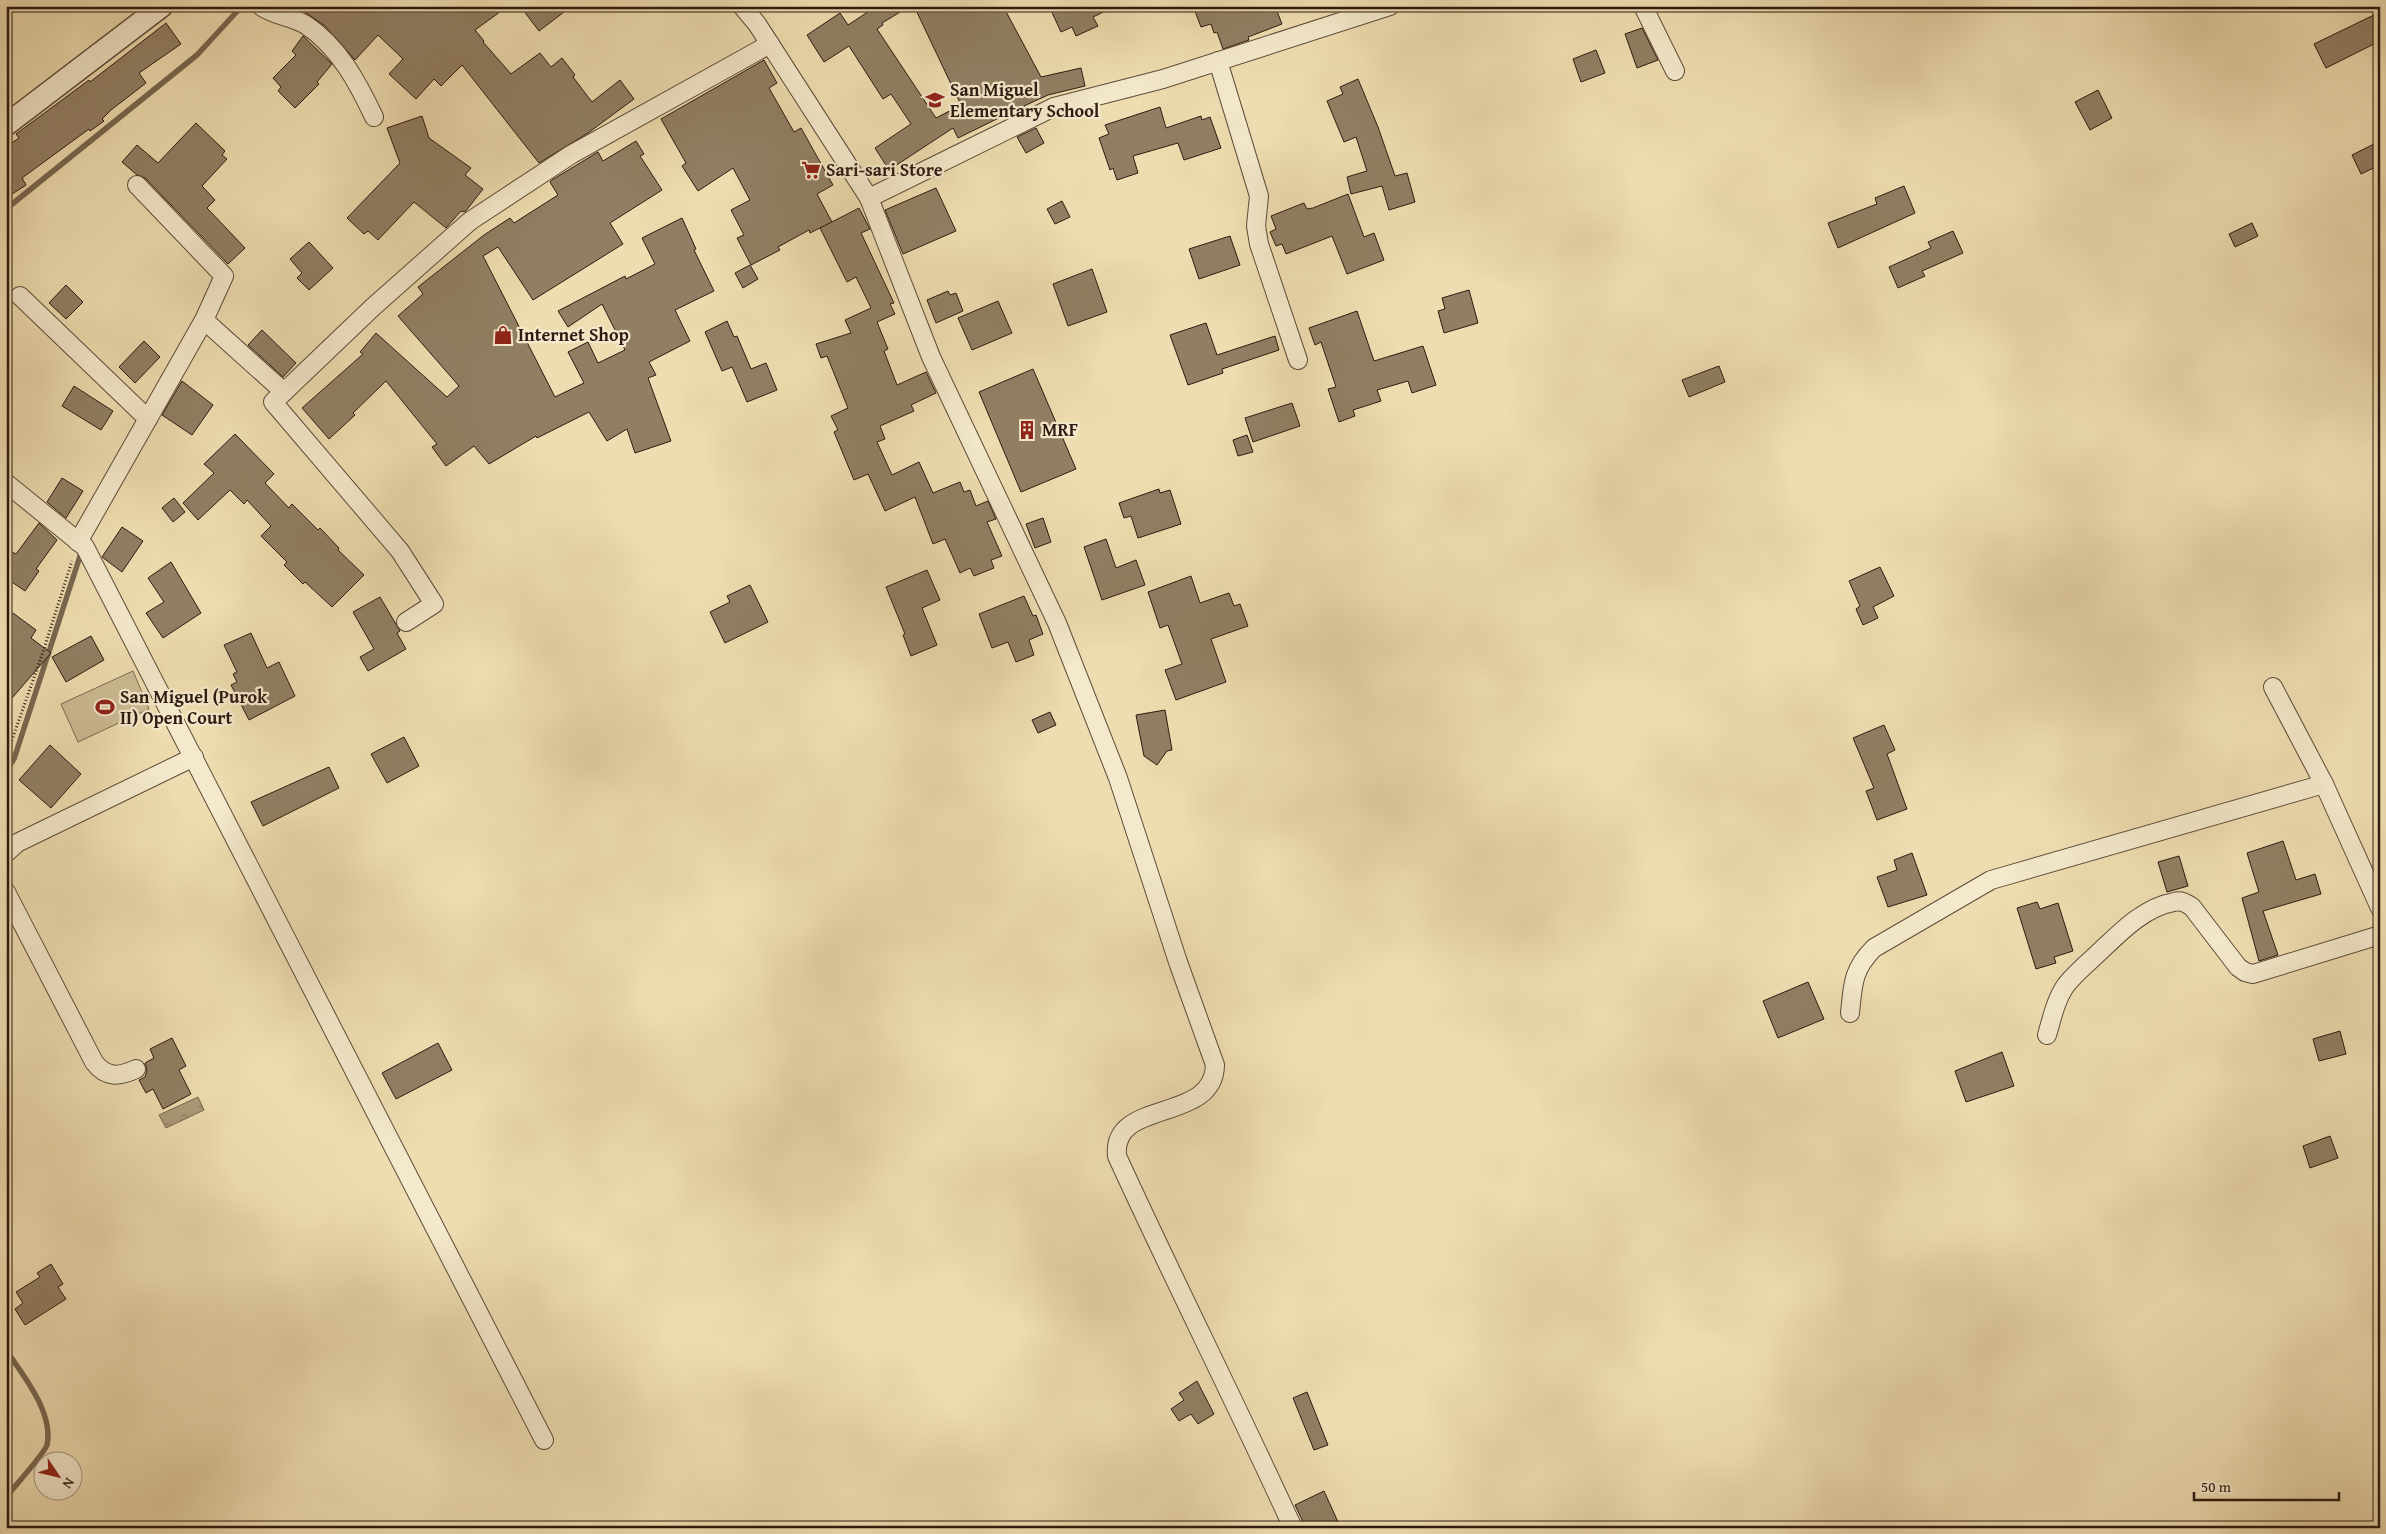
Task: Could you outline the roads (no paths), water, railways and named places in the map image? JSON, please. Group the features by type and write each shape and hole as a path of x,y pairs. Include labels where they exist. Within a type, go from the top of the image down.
{"street":[{"path":"6,125 162,6"},
{"path":"742,6 770,44 869,198 931,357 1057,623 1118,778 1178,962 1215,1065 1214,1078 1210,1086 1198,1097 1127,1126 1119,1136 1116,1148 1117,1156 1172,1277 1226,1382 1293,1528"},
{"path":"869,198 1054,107 1163,79 1390,6"},
{"path":"1643,6 1675,71"},
{"path":"262,7 288,16 306,25 319,35 356,79 374,117"},
{"path":"406,622 434,604 400,551 273,402 373,307 470,221 572,154 770,44"},
{"path":"1218,61 1259,196 1256,226 1259,244 1298,360"},
{"path":"78,542 204,320 224,276 137,185"},
{"path":"20,296 148,419"},
{"path":"204,320 284,392"},
{"path":"6,482 85,547 544,1440"},
{"path":"2273,687 2324,784 2380,908"},
{"path":"6,853 17,843 194,757"},
{"path":"1850,1013 1854,977 1861,961 1874,948 1992,880 2324,784"},
{"path":"6,892 99,1069 110,1075 122,1075 136,1069"},
{"path":"2047,1035 2055,1006 2072,978 2125,928 2144,914 2174,902 2184,902 2192,907 2238,967 2244,972 2253,974 2380,934"}],"water":[{"path":"198,1097 204,1110 166,1128 159,1115"}],"waterway":[{"path":"6,209 197,55 242,6"},
{"path":"6,771 14,759 82,550"},
{"path":"6,1350 36,1395 42,1407 48,1433 45,1449 6,1497"}],"place":[{"name":"San Miguel Elementary School","path":"935,100"},
{"name":"Sari-sari Store","path":"811,170"},
{"name":"Internet Shop","path":"503,335"},
{"name":"MRF","path":"1027,430"},
{"name":"San Miguel (Purok II) Open Court","path":"105,707"}]}
